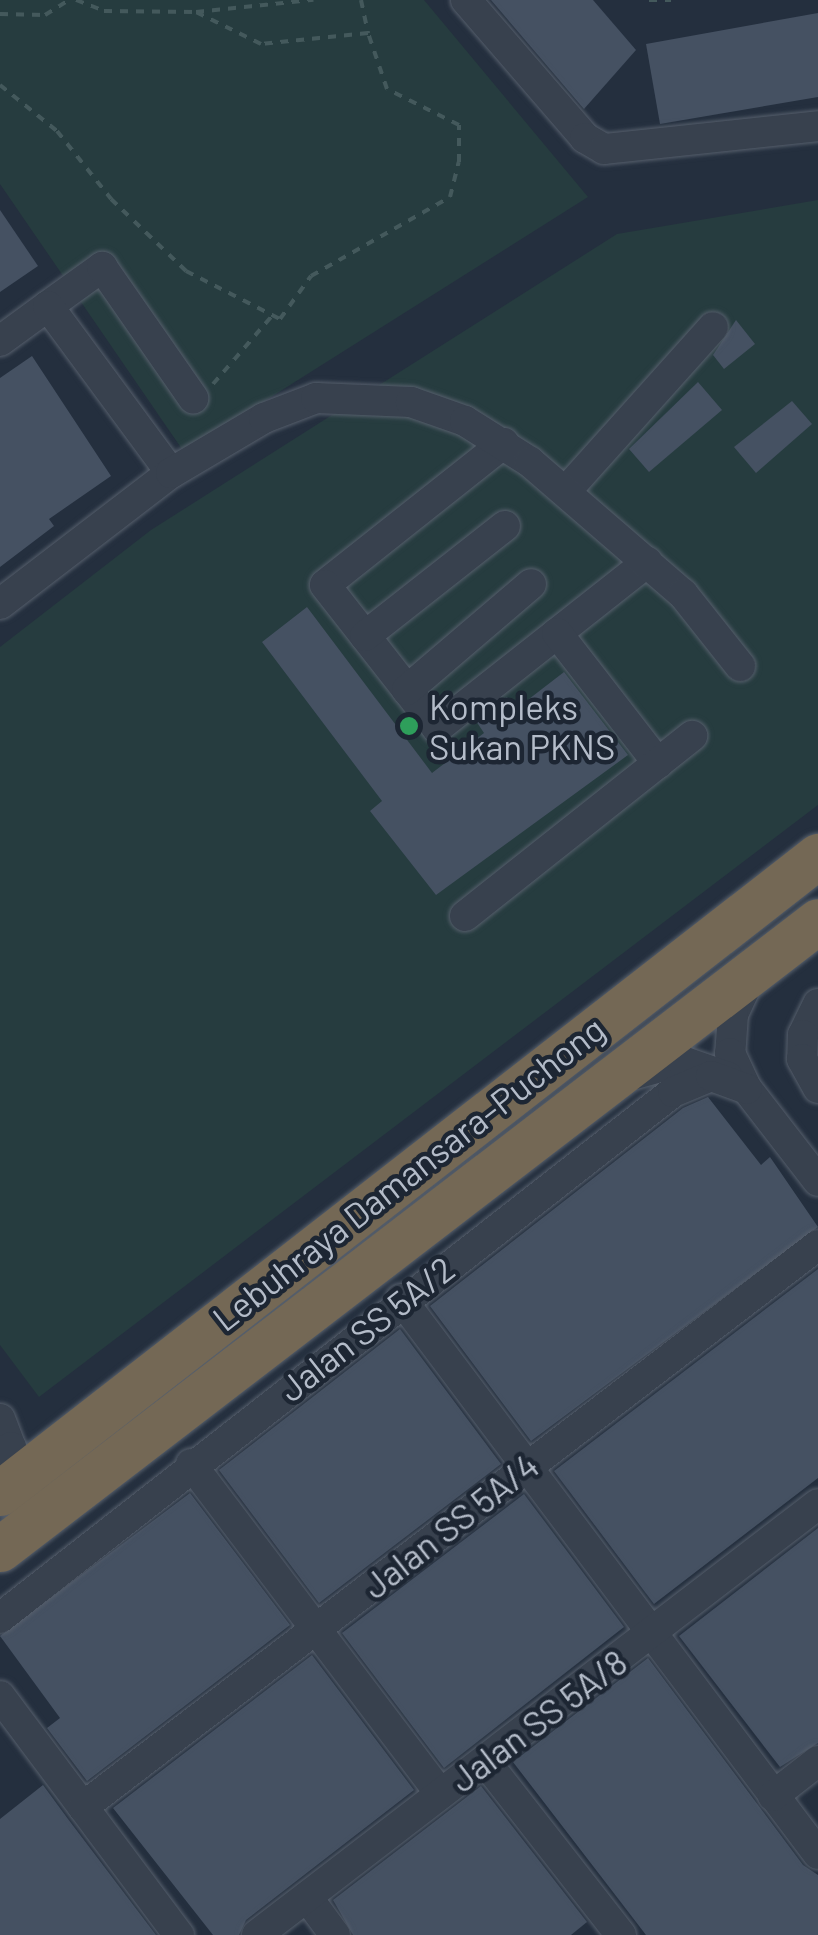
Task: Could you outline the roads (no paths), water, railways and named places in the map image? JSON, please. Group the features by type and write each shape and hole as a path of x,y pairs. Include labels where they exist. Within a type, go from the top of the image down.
{"highway":[{"name":"Lebuhraya Damansara–Puchong","path":"0,1493 818,856"},
{"name":"Lebuhraya Damansara–Puchong","path":"0,1548 614,1082 818,921"}],"street":[{"path":"466,0 585,138 604,149 818,126"},
{"path":"0,342 102,267 193,398"},
{"path":"48,306 172,473"},
{"path":"566,491 713,328"},
{"path":"0,604 172,473 264,418 316,398 411,402 504,443 566,491 682,594 740,666"},
{"path":"504,443 325,584 436,728 647,562"},
{"path":"365,636 505,526"},
{"path":"407,690 530,584"},
{"path":"557,633 658,763"},
{"path":"465,916 692,736"},
{"path":"752,972 729,1033 747,1089 818,1181"},
{"path":"818,1004 803,1035 802,1059 818,1088"},
{"path":"614,1082 661,1065 698,1062 747,1089"},
{"name":"Jalan SS 5A/2","path":"0,1618 401,1299 674,1092 710,1076 747,1089"},
{"name":"Jalan SS 5A/4","path":"83,1807 818,1245"},
{"path":"401,1299 818,1854"},
{"path":"3,1422 29,1437 73,1437"},
{"path":"0,1493 11,1447 3,1422"},
{"path":"191,1464 440,1793"},
{"name":"Jalan SS 5A/8","path":"257,1935 818,1504"},
{"path":"0,1696 179,1935"},
{"path":"485,1761 608,1931"},
{"path":"773,1796 818,1761"},
{"path":"306,1897 335,1935"}],"place":[{"name":"Kompleks Sukan PKNS","path":"409,726"}]}
